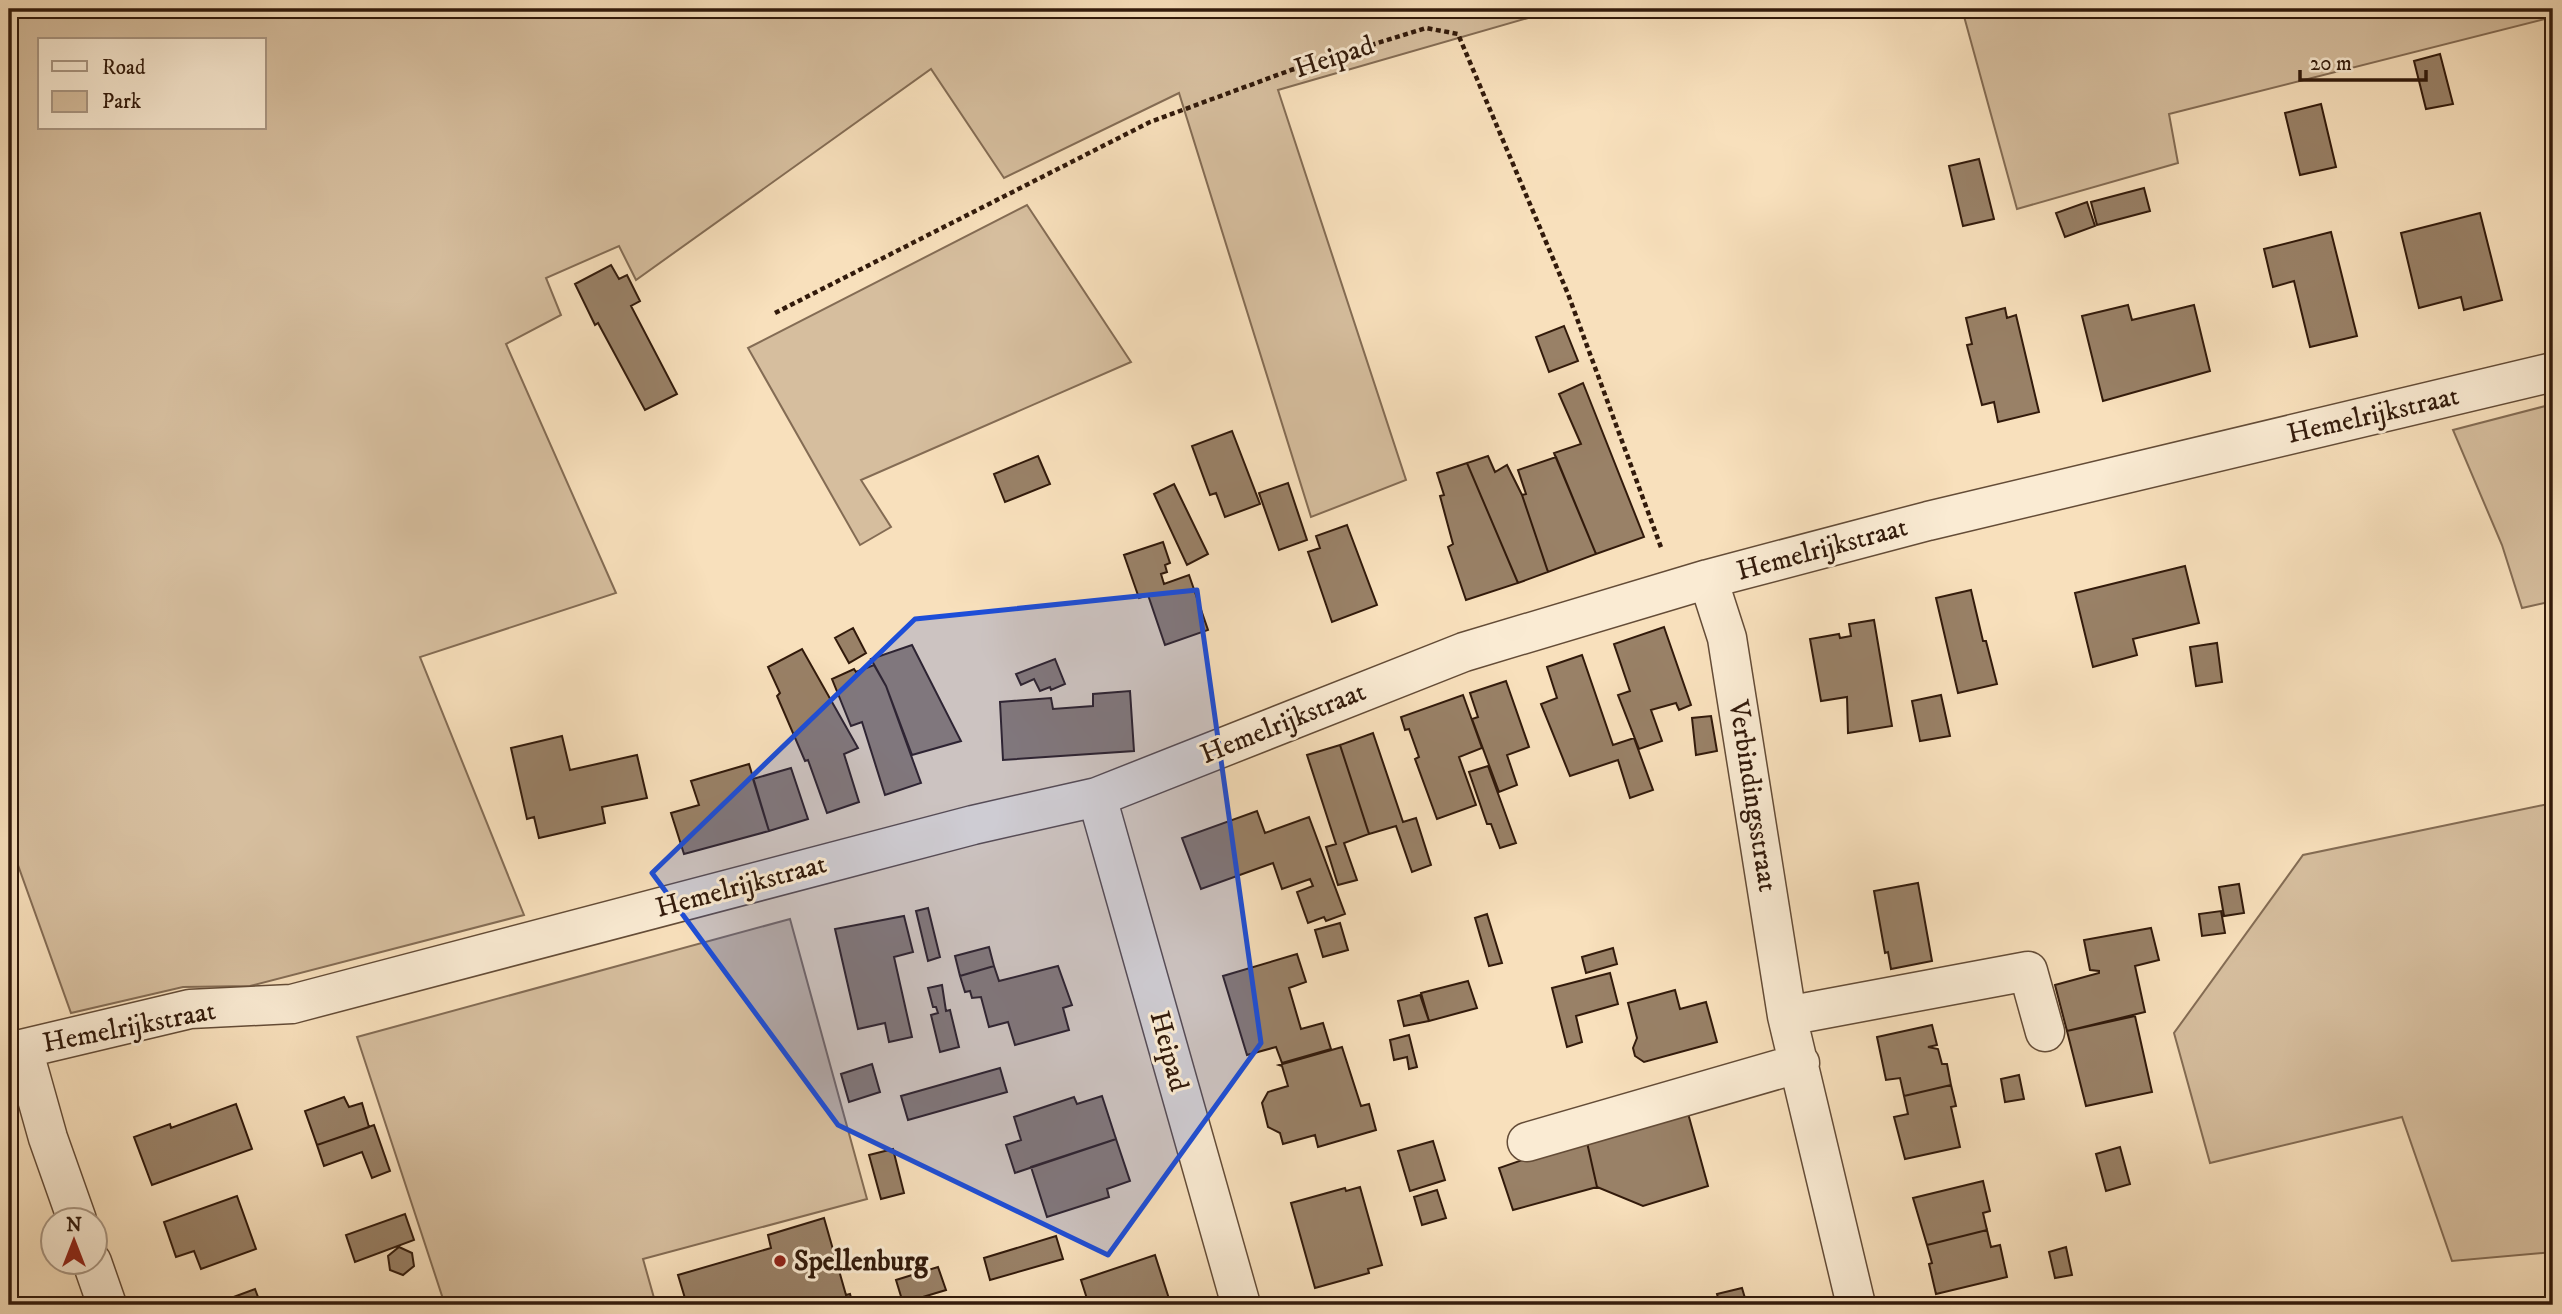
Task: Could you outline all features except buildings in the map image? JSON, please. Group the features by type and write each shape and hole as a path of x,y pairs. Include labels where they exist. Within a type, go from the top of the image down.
{"street":[{"name":"Hemelrijkstraat","path":"16,1051 190,1009 292,1004 973,825 1097,797 1464,652 1708,579 1942,518 2553,372"},
{"name":"Verbindingsstraat","path":"1708,579 1727,638 1787,1016 1856,1305"},
{"name":"Heipad","path":"1097,797 1241,1305"},
{"path":"1787,1016 2028,971 2045,1032"},
{"path":"16,1051 72,1206"},
{"path":"1527,1142 1800,1063"},
{"path":"97,1276 107,1305"}],"path":[{"name":"Heipad","path":"775,313 1150,122 1291,70 1426,28 1458,34 1567,294 1666,560 1708,579"}],"highlighted area":[{"path":"1197,590 1261,1043 1108,1255 838,1125 652,873 915,619"}],"green space":[{"path":"9,9 1559,9 1278,90 1406,480 1311,517 1179,93 1004,178 931,69 636,280 619,246 546,278 561,315 506,344 616,593 420,657 524,915 250,986 183,987 71,1013 9,840"},
{"path":"1962,9 2553,9 2553,17 2169,114 2178,163 2017,209"},
{"path":"1027,205 1131,362 861,480 891,527 860,545 748,348"},
{"path":"2553,404 2553,601 2522,608 2502,545 2453,430"},
{"path":"2553,803 2553,1252 2452,1261 2402,1117 2210,1163 2174,1033 2303,855"},
{"path":"790,919 867,1199 643,1259 656,1305 445,1305 357,1037"}],"place":[{"name":"Spellenburg","path":"780,1261"}]}
